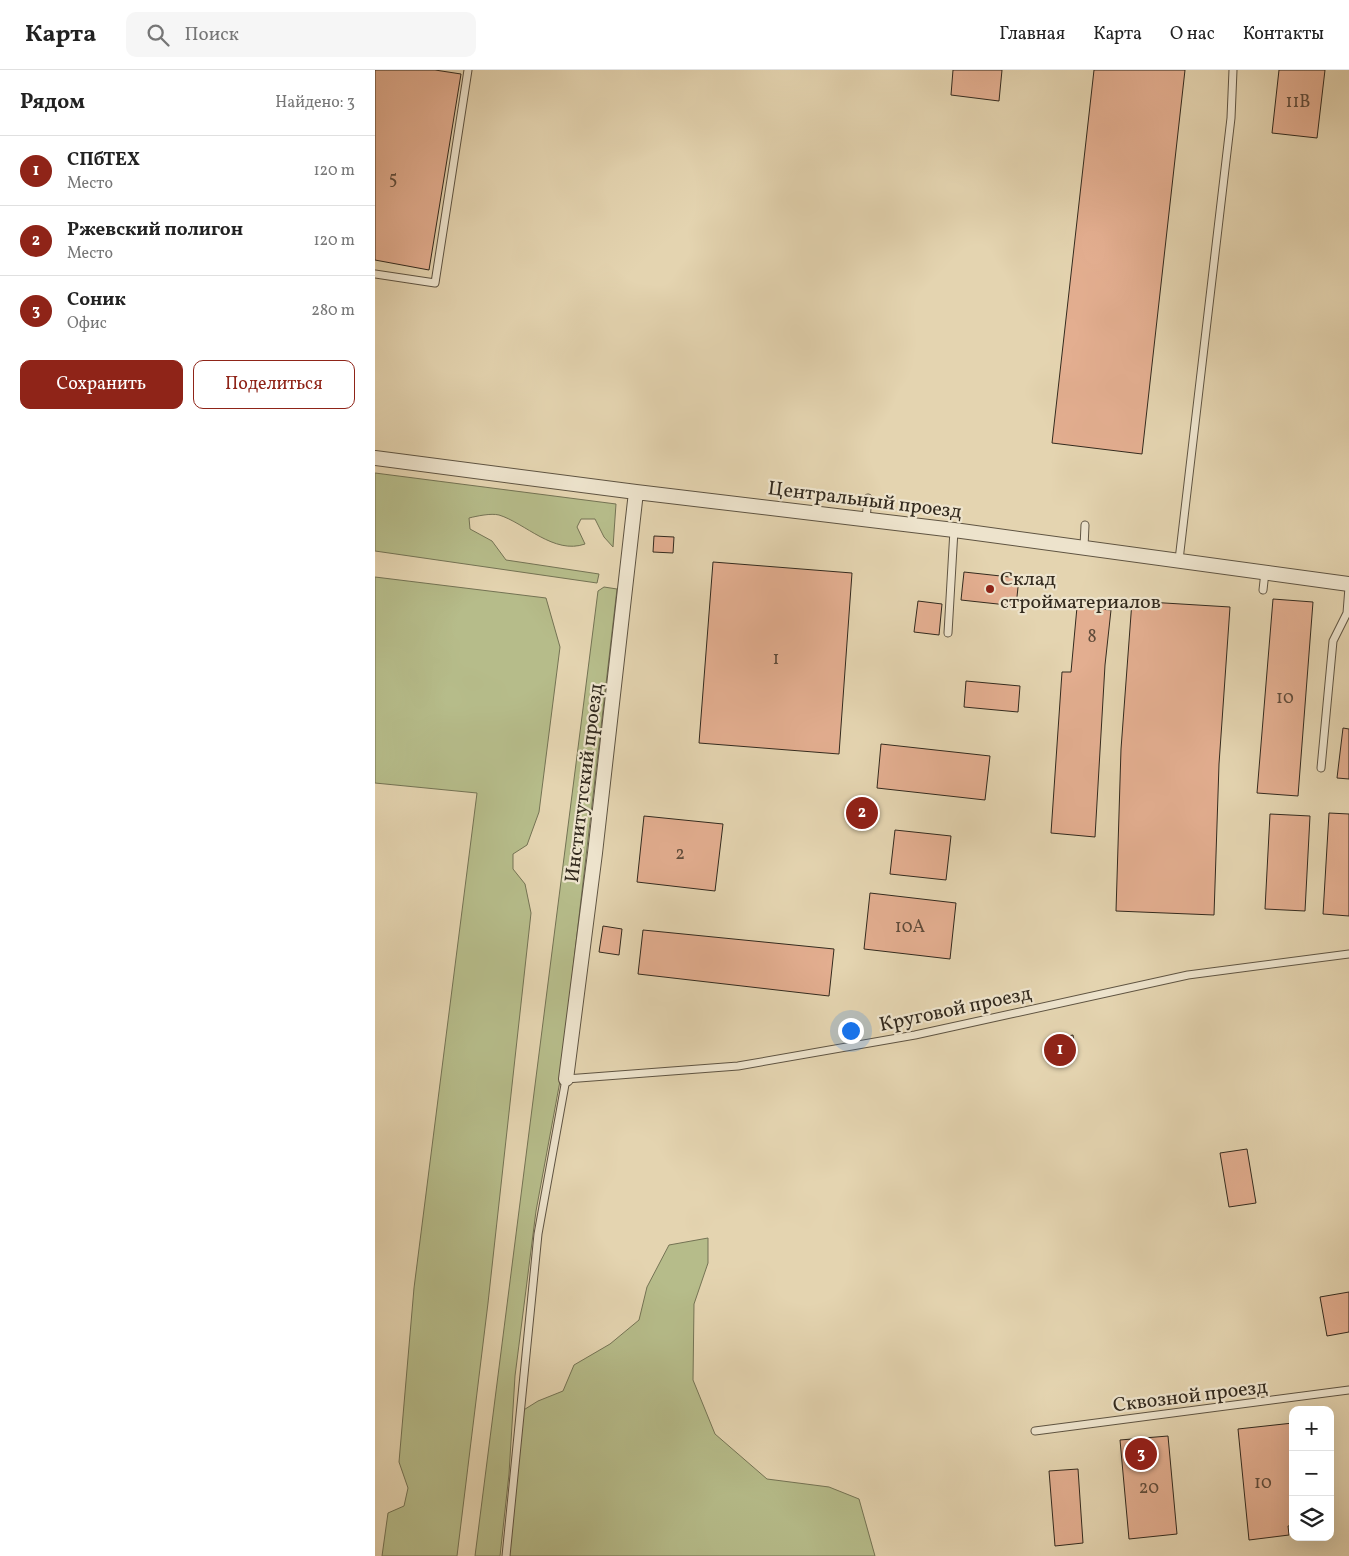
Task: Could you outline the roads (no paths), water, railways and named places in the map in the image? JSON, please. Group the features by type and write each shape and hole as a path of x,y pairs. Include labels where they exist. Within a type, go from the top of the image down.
{"street":[{"name":"Центральный проезд","path":"375,458 636,492 954,530 1349,585"},
{"name":"Институтский проезд","path":"566,1079 590,922 636,492"}],"lane":[{"path":"375,274 435,283 468,70"},
{"path":"1179,560 1231,118 1233,70"},
{"path":"866,519 868,498"},
{"path":"1084,547 1085,525"},
{"path":"949,633 954,530"},
{"path":"1263,590 1265,572"},
{"path":"1321,768 1333,641 1347,613 1349,585"},
{"name":"Круговой проезд","path":"566,1079 738,1066 915,1035 1188,975 1349,954"},
{"path":"506,1556 516,1474 538,1234 566,1079"},
{"name":"Сквозной проезд","path":"1035,1431 1349,1390"}],"place":[{"name":"Склад стройматериалов","path":"990,589"},
{"name":"Ржевский полигон","path":"862,813"},
{"name":"СПбТЕХ","path":"1060,1050"},
{"name":"Соник","path":"1141,1454"}]}
